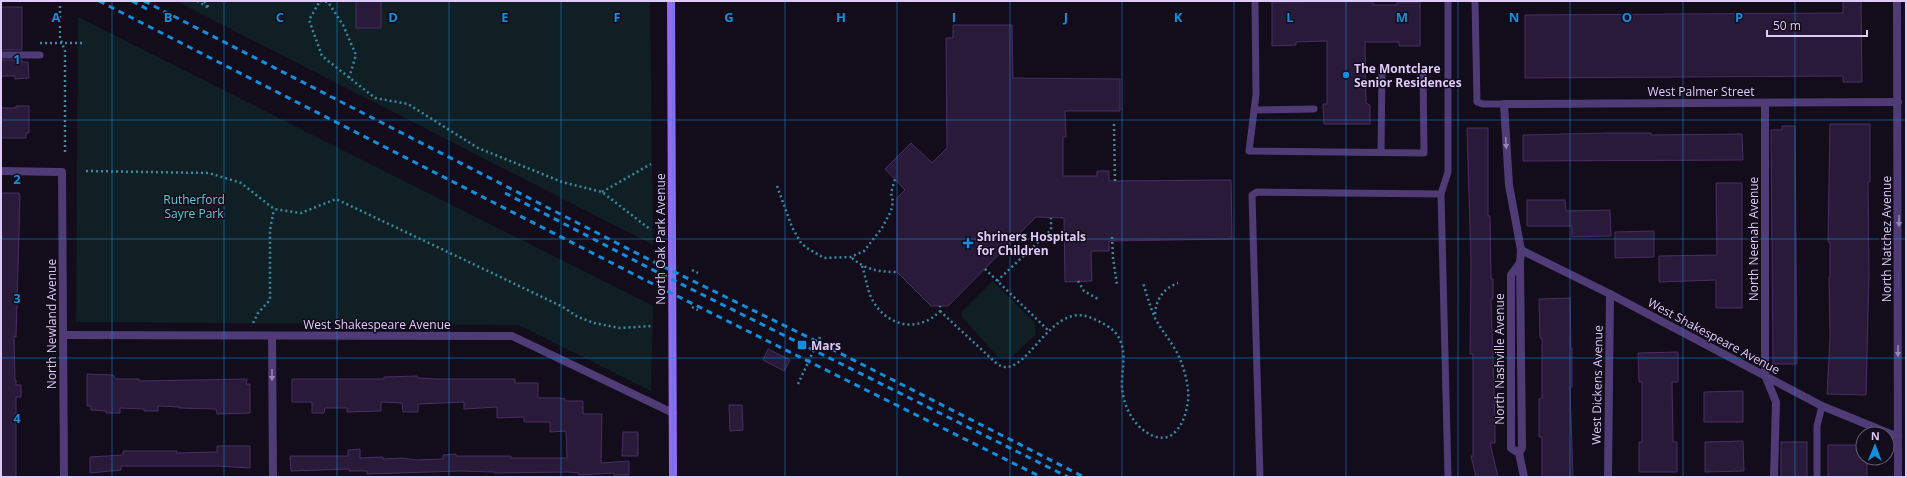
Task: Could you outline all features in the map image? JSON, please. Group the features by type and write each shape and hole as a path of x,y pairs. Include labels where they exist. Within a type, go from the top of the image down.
{"street":[{"name":"North Oak Park Avenue","path":"670,1 673,477"},
{"name":"North Natchez Avenue","path":"1897,1 1898,102 1902,182 1898,477"},
{"name":"West Palmer Street","path":"1504,104 1898,102"},
{"name":"North Neenah Avenue","path":"1764,375 1765,103"},
{"name":"North Nashville Avenue","path":"1504,104 1509,185 1521,250 1522,448 1519,453 1524,477"},
{"name":"North Newland Avenue","path":"1,171 62,172 64,477"},
{"name":"West Shakespeare Avenue","path":"1521,250 1610,294 1822,406 1898,437"},
{"name":"West Dickens Avenue","path":"1608,477 1610,294"},
{"name":"West Shakespeare Avenue","path":"63,335 512,336 673,413"},
{"path":"272,336 273,477"},
{"path":"1764,375 1776,402 1774,477"}],"lane":[{"path":"1255,1 1256,94 1249,151 1424,153 1424,71 1382,68 1381,152"},
{"path":"1448,1 1448,172 1441,194 1448,477"},
{"path":"1475,1 1477,102 1483,104 1504,104"},
{"path":"1,55 40,55"},
{"path":"1254,110 1314,109"},
{"path":"1260,477 1252,195 1257,192 1441,194"},
{"path":"1817,477 1817,426 1822,406"}],"path":[{"path":"197,1 208,8 204,1"},
{"path":"349,78 356,55 343,25 328,2 320,1 309,20 322,56 349,78 375,98 408,104 478,148 562,182 602,192 651,230"},
{"path":"60,6 60,38 65,51 65,152"},
{"path":"40,43 84,43"},
{"path":"1114,124 1115,184"},
{"path":"602,192 651,164"},
{"path":"86,171 210,173 241,183 274,209 300,213 336,199 563,307 578,317 594,323 620,328 651,326"},
{"path":"777,186 792,227 801,243 824,258 852,257 864,251 882,228 891,211 893,202 891,193 895,179"},
{"path":"253,323 258,313 270,300 270,230 274,209"},
{"path":"997,281 1051,230 1051,218"},
{"path":"1112,237 1113,258 1118,285"},
{"path":"852,257 862,266 882,272 897,272"},
{"path":"862,266 873,301 886,317 901,323 911,324 928,321 940,311"},
{"path":"985,269 1049,331"},
{"path":"692,270 698,273"},
{"path":"1078,281 1084,291 1098,300"},
{"path":"940,306 940,311 1001,368 1012,366 1019,362 1049,331 1066,317 1081,315 1106,325 1116,333 1120,339 1124,358 1122,387 1126,405 1134,421 1145,432 1153,436 1167,438 1173,435 1184,420 1188,396 1181,364 1174,347 1154,317 1144,283"},
{"path":"1154,317 1155,306 1159,298 1165,290 1178,283"},
{"path":"692,307 698,310"},
{"path":"798,384 820,336"}],"green space":[{"path":"176,1 650,1 653,245 651,244"},
{"name":"Rutherford Sayre Park","path":"78,17 653,306 651,391 519,325 76,322"},
{"path":"993,281 1035,323 1035,335 1012,357 998,357 962,317 962,312"}],"building":[{"path":"356,1 381,1 381,28 356,28"},
{"name":"The Montclare Senior Residences","path":"1373,1 1373,5 1397,5 1397,2 1420,2 1420,46 1399,46 1399,42 1365,42 1366,103 1370,105 1370,124 1324,124 1323,104 1327,104 1327,41 1296,42 1296,45 1272,46 1272,2"},
{"path":"1843,1 1861,1 1862,82 1843,82 1843,76 1525,78 1525,15 1843,13"},
{"path":"1,7 22,7 22,50 1,50"},
{"path":"953,25 1012,25 1013,78 1120,79 1120,111 1065,111 1066,137 1063,137 1063,176 1097,176 1097,171 1109,171 1109,181 1231,180 1232,239 1109,241 1109,251 1091,251 1092,281 1065,282 1064,218 1036,217 948,306 931,306 897,272 897,198 905,190 885,169 911,143 932,163 947,148 946,38 953,38"},
{"path":"1,60 22,60 22,62 28,62 29,78 15,79 15,76 1,76"},
{"path":"16,106 29,106 29,133 26,133 26,138 1,138 1,108 16,108"},
{"path":"1830,124 1870,124 1866,395 1827,394 1830,338 1830,242 1828,242"},
{"path":"1782,126 1795,126 1797,364 1773,364 1771,130 1782,130"},
{"path":"1467,128 1488,128 1488,216 1490,216 1491,279 1493,279 1493,299 1491,299 1495,421 1495,443 1490,443 1498,477 1476,477 1471,456 1473,456 1473,354 1470,354 1471,262"},
{"path":"1651,133 1651,135 1742,134 1743,160 1523,161 1523,135"},
{"path":"1716,183 1742,183 1742,308 1716,308 1716,280 1659,282 1659,256 1717,255"},
{"path":"1,193 19,193 20,197 16,337 14,336 15,380 16,385 21,385 21,397 16,397 16,477 1,477"},
{"path":"1527,200 1565,200 1566,211 1610,210 1611,236 1572,237 1572,226 1527,226"},
{"path":"1654,231 1654,257 1615,258 1615,232"},
{"path":"1570,298 1572,387 1570,387 1573,477 1542,477 1542,437 1539,437 1539,399 1542,398 1542,338 1540,338 1539,299"},
{"path":"768,349 790,360 784,371 763,360"},
{"path":"1678,352 1678,382 1672,382 1673,442 1677,442 1677,472 1639,472 1639,442 1642,442 1642,382 1639,382 1638,353"},
{"path":"87,374 113,375 116,379 139,379 139,381 247,379 246,384 250,384 250,413 217,414 216,409 158,406 158,411 120,408 120,413 106,413 106,411 91,410 91,406 87,406"},
{"path":"417,376 418,378 436,379 515,379 515,383 538,383 538,398 559,398 565,399 565,401 583,401 583,414 602,414 601,463 629,461 629,475 614,475 614,473 579,475 579,473 567,472 495,473 460,471 367,474 367,471 349,471 349,469 291,471 290,456 348,456 348,450 360,449 360,458 383,457 383,459 443,459 443,455 456,454 456,456 511,456 511,458 567,458 566,431 550,432 550,422 524,422 524,417 497,418 497,407 464,409 464,402 418,404 418,412 403,412 402,403 381,402 381,411 347,412 347,408 325,408 324,413 312,413 312,402 292,402 292,379 384,379 384,377"},
{"path":"1743,391 1743,422 1704,422 1704,392"},
{"path":"729,405 742,405 743,430 730,431"},
{"path":"623,432 638,432 638,456 622,456"},
{"path":"1743,441 1744,471 1705,472 1705,442"},
{"path":"1781,442 1807,442 1807,477 1781,477"},
{"path":"1828,445 1855,445 1855,466 1867,466 1867,477 1828,477"},
{"path":"217,446 250,446 250,468 217,466 121,466 121,470 90,473 90,457 123,455 123,451 177,451 176,453 217,452"}],"railway":[{"path":"99,1 651,283 1041,477"},
{"path":"132,1 149,10"},
{"path":"144,1 652,261 818,342 1084,477"},
{"path":"505,193 651,269 1068,477"}],"place":[{"name":"The Montclare Senior Residences","path":"1346,75"},
{"name":"Shriners Hospitals for Children","path":"968,243"},
{"name":"Mars","path":"802,345"}]}
